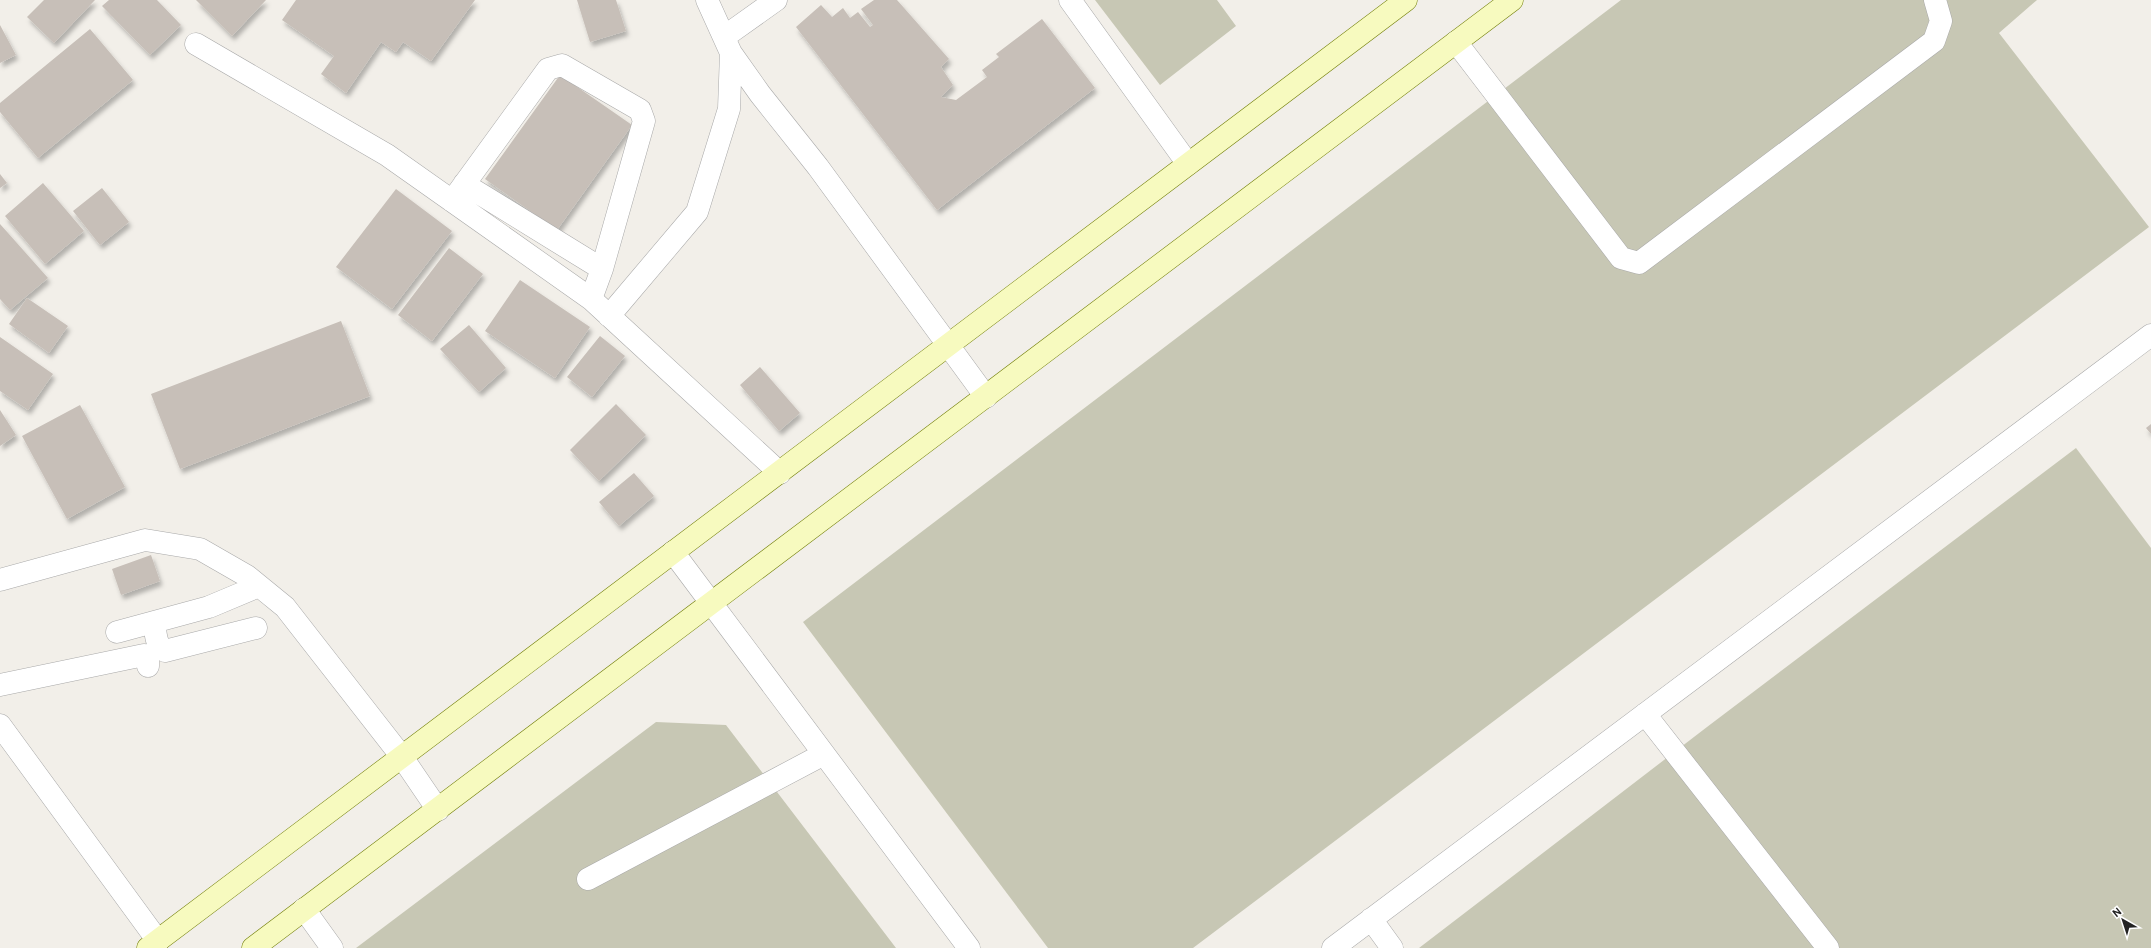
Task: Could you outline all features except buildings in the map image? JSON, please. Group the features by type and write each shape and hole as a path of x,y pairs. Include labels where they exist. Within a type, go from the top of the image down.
{"main road":[{"path":"153,944 1406,0"},
{"path":"253,948 1512,0"}],"street":[{"path":"707,0 727,45 760,94 818,167 986,397"},
{"path":"609,316 696,212 729,109 727,45 776,0"},
{"path":"1070,0 1188,164"},
{"path":"1456,42 1621,258 1640,262 1934,41 1941,21 1935,0"},
{"path":"196,44 387,156 591,299 780,473"},
{"path":"452,201 548,69 562,65 640,110 644,121 602,269 591,299"},
{"path":"464,184 602,269"},
{"path":"1333,948 2151,335"},
{"path":"0,580 145,540 200,549 248,576 285,607 402,756 438,810"},
{"path":"673,552 970,948"},
{"path":"117,632 209,607 259,586"},
{"path":"154,622 159,647 165,650 256,628"},
{"path":"0,685 144,655 148,656 148,666"},
{"path":"1645,714 1828,948"},
{"path":"0,725 153,944"},
{"path":"588,879 824,754"},
{"path":"304,909 332,948"},
{"path":"1371,919 1392,948"}],"shaded area":[{"path":"1095,0 1217,0 1236,26 1160,85"},
{"path":"1621,0 2037,0 1999,33 2149,227 1193,948 1048,948 803,622"},
{"path":"2076,448 2151,548 2151,948 1419,948 1707,727"},
{"path":"656,722 726,725 896,948 356,948"}]}
